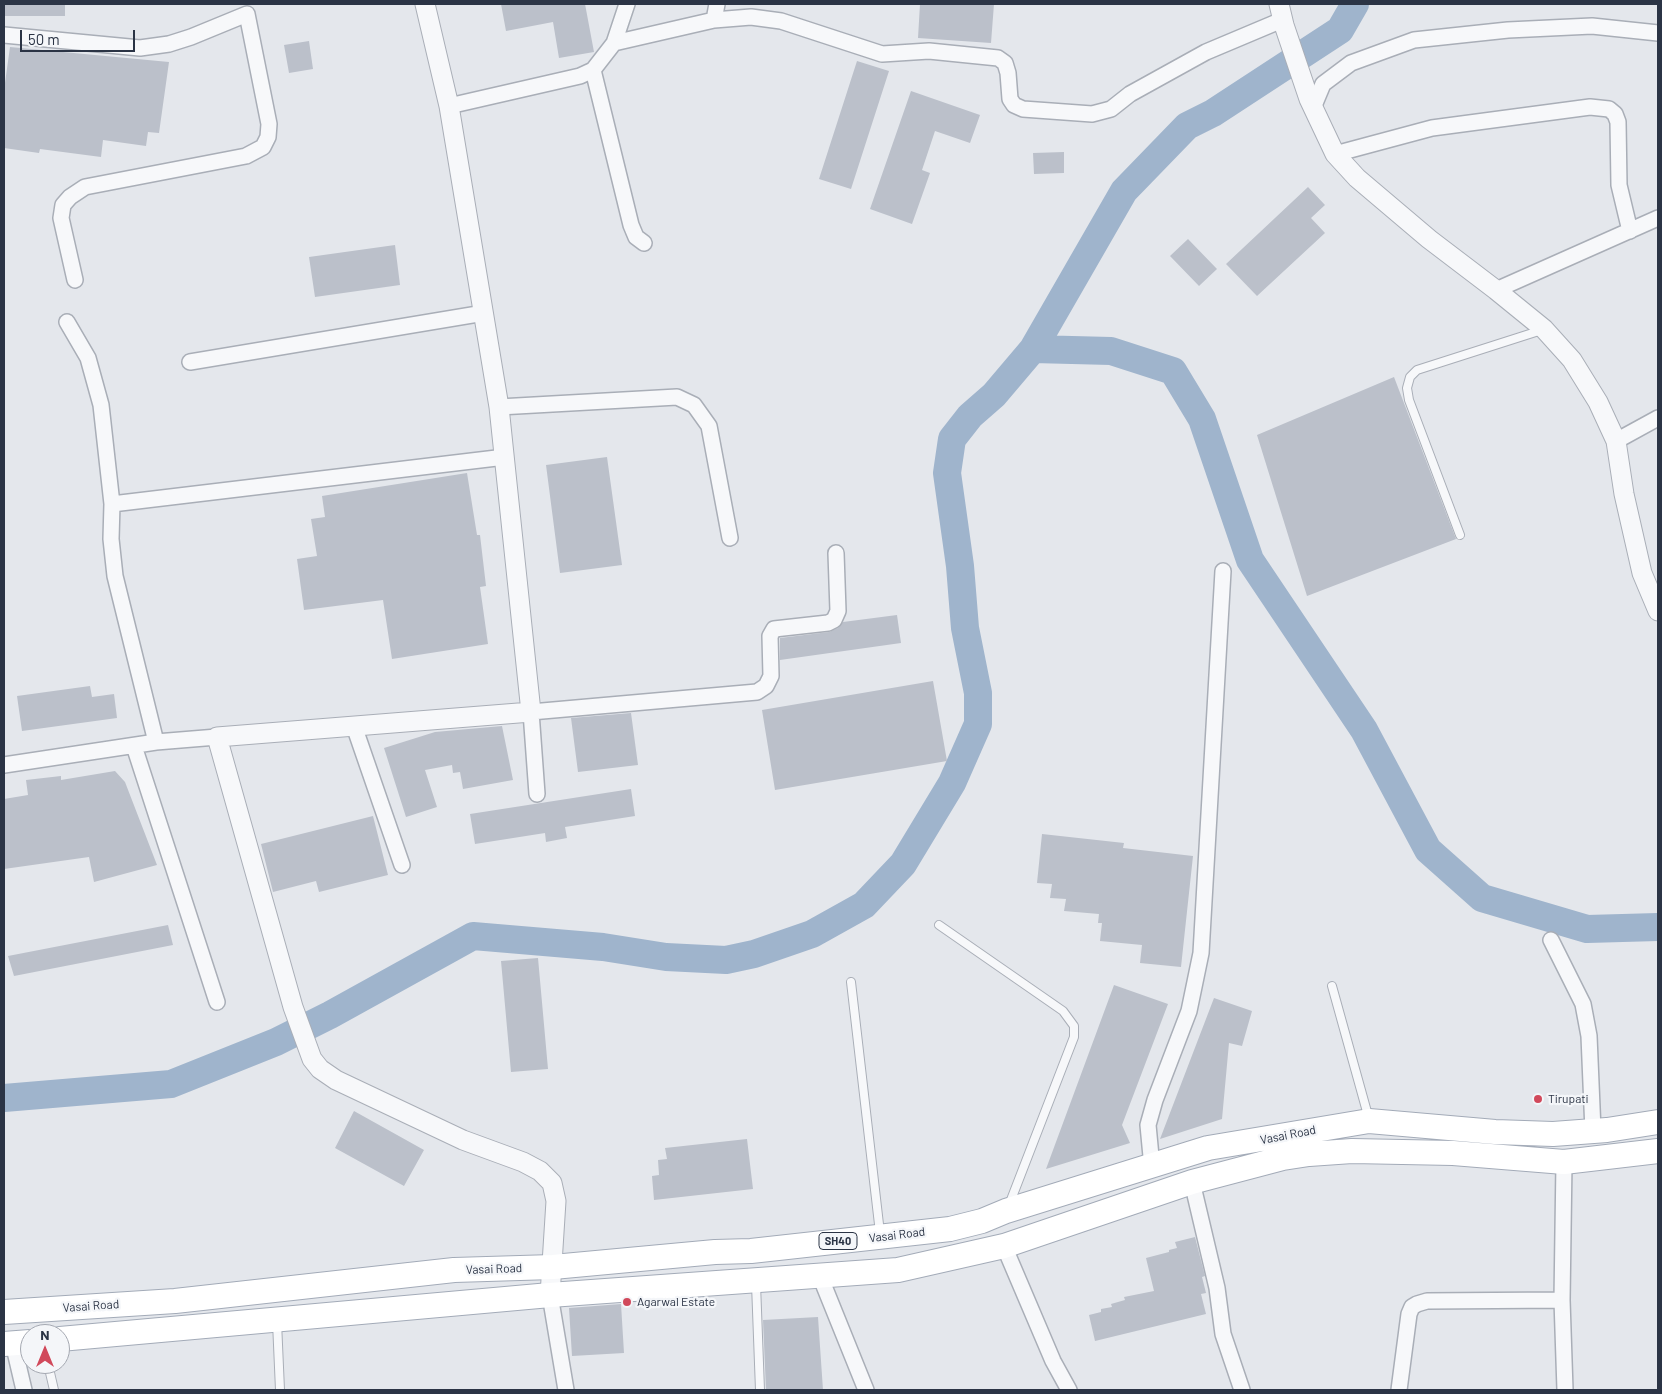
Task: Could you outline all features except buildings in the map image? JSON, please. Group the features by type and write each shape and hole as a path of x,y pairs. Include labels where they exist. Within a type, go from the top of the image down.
{"main road":[{"name":"Vasai Road","path":"4,1312 175,1300 454,1270 553,1267 880,1238 950,1229 982,1222 1006,1212 1208,1148 1369,1121 1495,1132 1554,1134 1658,1122"},
{"name":"Vasai Road","path":"70,1338 550,1295 756,1282 898,1270 1004,1246 1192,1182 1282,1158 1352,1151 1453,1153 1564,1162 1658,1152"}],"street":[{"path":"425,4 449,106 499,407 531,712 536,794"},
{"path":"449,106 580,76 593,70 614,42 626,4"},
{"path":"714,20 717,4"},
{"path":"4,35 140,48 169,44 191,37 246,9 269,124 268,137 263,147 246,156 85,187 70,197 63,205 61,218 75,280"},
{"path":"614,42 714,20 751,17 782,20 882,54 929,52 998,58 1005,63 1008,73 1010,99 1014,105 1023,109 1092,114 1111,109 1152,81 1206,52 1282,16 1311,104 1336,154 1357,178 1429,239 1544,329 1572,360 1598,402 1616,441 1624,494 1642,573 1658,611"},
{"path":"1311,104 1323,84 1351,63 1414,40 1508,30 1592,26 1658,32"},
{"path":"593,70 631,225 636,237 644,243"},
{"path":"1336,154 1432,128 1590,107 1608,109 1615,114 1618,122 1618,184 1630,231"},
{"path":"1496,290 1658,218"},
{"path":"190,362 484,314"},
{"path":"67,322 88,358 101,405 112,504 111,539 115,576 156,742"},
{"path":"499,407 677,397 694,405 709,426 730,538"},
{"path":"1616,441 1658,418"},
{"path":"112,504 504,457"},
{"path":"4,765 156,742 757,692 766,686 770,676 770,636 774,629 828,623 834,620 838,611 836,553"},
{"path":"1152,1167 1148,1125 1155,1100 1189,1011 1201,953 1223,571"},
{"path":"354,726 402,864"},
{"path":"217,737 293,1007 312,1059 320,1069 336,1080 463,1140 540,1170 552,1183 556,1201 550,1295 566,1390"},
{"path":"134,746 217,1002"},
{"path":"1551,940 1583,1004 1589,1036 1593,1131"},
{"path":"1564,1162 1562,1300 1565,1390"},
{"path":"1192,1182 1217,1288 1223,1334 1242,1390"},
{"path":"1004,1246 1053,1361 1069,1390"},
{"path":"820,1276 866,1390"},
{"path":"1399,1390 1409,1314 1412,1307 1417,1304 1427,1301 1562,1300"},
{"path":"15,1343 24,1390"}],"lane":[{"path":"1460,535 1409,400 1407,388 1410,377 1416,370 1544,329"},
{"path":"939,925 1063,1011 1074,1026 1074,1038 1006,1212"},
{"path":"851,982 880,1238"},
{"path":"1332,986 1369,1121"},
{"path":"756,1282 760,1390"},
{"path":"277,1318 280,1390"},
{"path":"50,1374 54,1390"}],"waterway":[{"path":"4,1098 171,1084 276,1042 330,1015 473,936 603,947 666,957 726,960 754,954 812,934 864,905 903,864 952,783 978,724 978,693 965,628 960,566 947,473 952,439 970,416 994,395 1033,349 1124,191 1187,126 1213,113 1340,30 1355,4"},
{"path":"1033,349 1111,351 1173,371 1202,419 1250,560 1364,730 1428,850 1482,898 1587,929 1658,927"}],"place":[{"name":"Tirupati","path":"1538,1099"},
{"name":"Agarwal Estate","path":"627,1302"}]}
